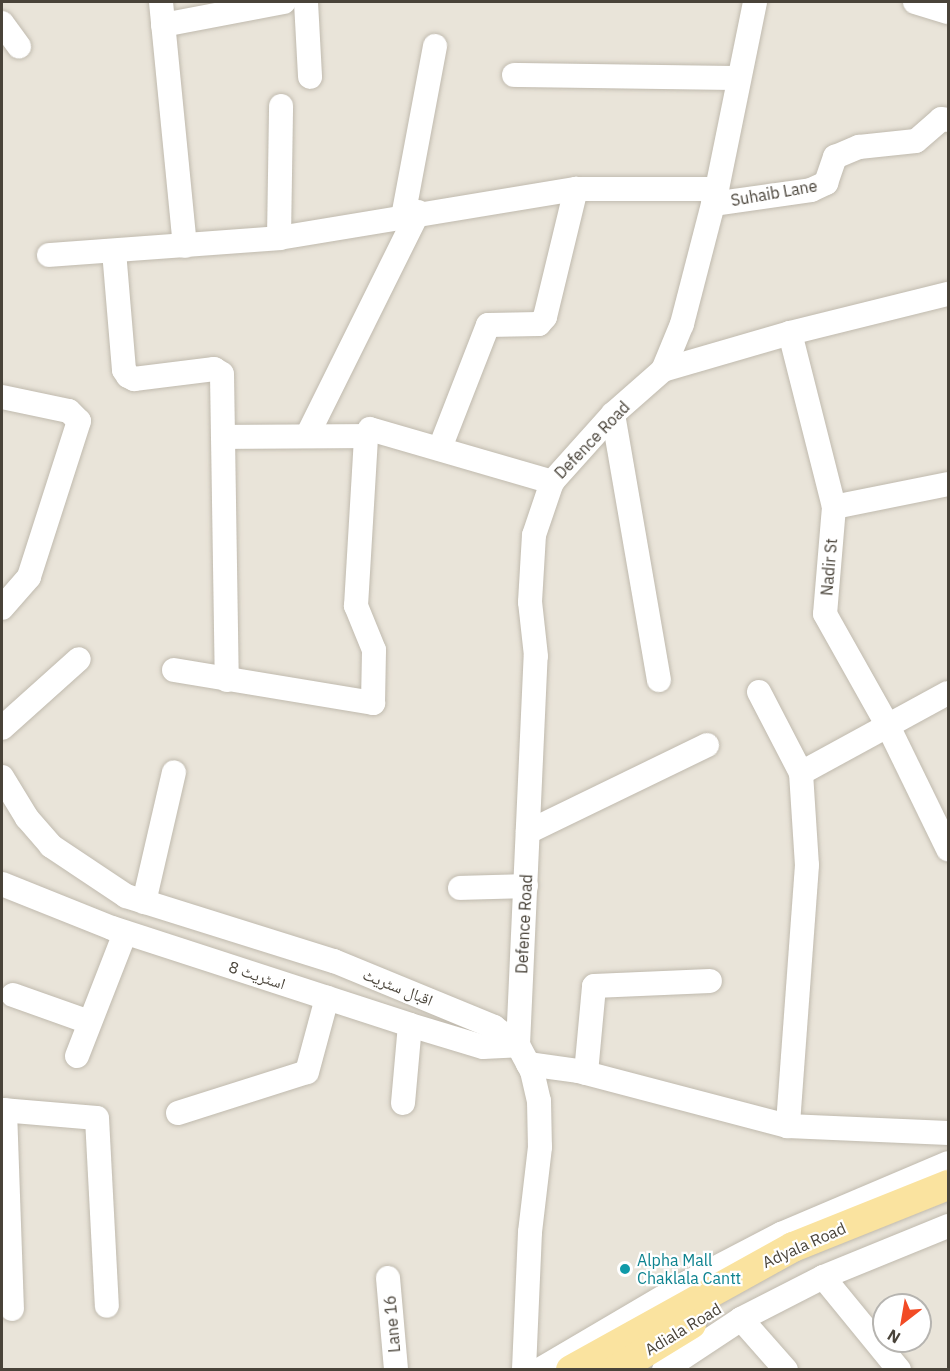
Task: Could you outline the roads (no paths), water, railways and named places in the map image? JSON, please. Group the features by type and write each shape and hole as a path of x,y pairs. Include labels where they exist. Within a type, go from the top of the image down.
{"main road":[{"name":"Adyala Road","path":"571,1370 794,1247 948,1185"},
{"name":"Adiala Road","path":"616,1370 724,1305 839,1248 948,1202"}],"street":[{"path":"185,246 162,13 284,2"},
{"path":"306,2 310,77"},
{"name":"Defence Road","path":"523,1055 526,886 536,656 530,591 534,535 552,482 613,414 663,370 682,324 715,196 755,2"},
{"path":"915,2 948,12"},
{"path":"2,23 19,46"},
{"path":"308,436 410,214 435,45"},
{"path":"514,75 739,78"},
{"path":"279,238 281,106"},
{"name":"Suhaib Lane","path":"49,255 279,238 410,214 576,189 715,196 811,190 826,183 836,157 859,147 916,141 941,119 948,120"},
{"path":"440,448 488,325 539,324 545,317 576,189"},
{"path":"114,251 124,370 134,379 220,370 227,680"},
{"path":"663,370 790,333 948,294"},
{"name":"Nadir St","path":"790,333 834,507 825,614 889,728 948,849"},
{"path":"2,397 69,411 79,421 29,577 2,608"},
{"path":"613,414 659,680"},
{"path":"174,670 373,703 374,650 356,606 366,436 370,429 378,429 552,482"},
{"path":"223,437 366,436"},
{"path":"834,507 948,484"},
{"path":"2,728 79,659"},
{"path":"759,692 801,773 807,865 788,1126"},
{"path":"801,773 889,728 948,693"},
{"path":"528,832 707,745"},
{"path":"144,902 174,772"},
{"name":"اقبال سٹریٹ","path":"2,777 27,818 51,846 126,896 334,961 494,1027 523,1055"},
{"name":"اسٹریٹ 8","path":"2,884 125,933 483,1047 523,1055 788,1126 948,1133"},
{"path":"460,888 526,886"},
{"path":"77,1056 125,933"},
{"path":"585,1073 594,986 710,981"},
{"path":"13,994 89,1023"},
{"path":"178,1113 307,1072 327,998"},
{"path":"403,1103 410,1025"},
{"path":"523,1055 539,1101 540,1147 530,1232 524,1370"},
{"path":"12,1309 3,1110 97,1118 106,1306"},
{"path":"539,1370 688,1282 781,1234 948,1163"},
{"path":"664,1370 741,1318 823,1277 948,1226"},
{"path":"823,1277 899,1370"},
{"name":"Lane 16","path":"388,1278 396,1370"},
{"path":"741,1318 786,1370"}],"place":[{"name":"Alpha Mall Chaklala Cantt","path":"625,1269"}]}
